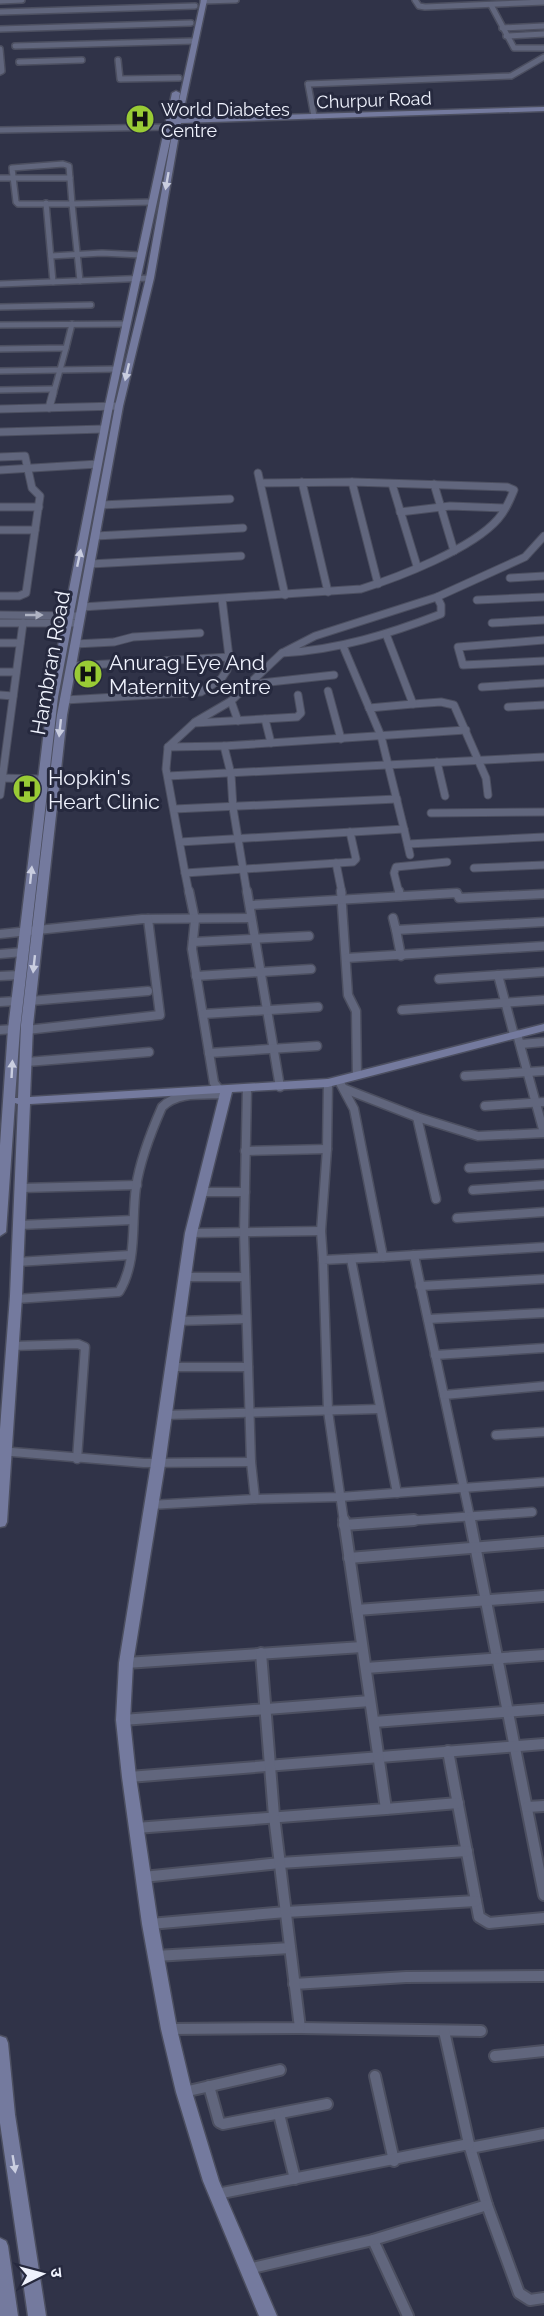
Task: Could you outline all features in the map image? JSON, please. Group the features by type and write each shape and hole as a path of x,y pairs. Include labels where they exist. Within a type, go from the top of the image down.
{"main road":[{"name":"Hambran Road","path":"0,1232 5,1102 42,779 66,619 98,464 105,454 104,429 114,406 150,278 179,78 191,41 192,23 199,4"},
{"name":"Hambran Road","path":"0,1522 3,1451 16,1299 26,1101 27,1030 64,700 96,536 118,369 152,202 199,4"},
{"name":"Churpur Road","path":"171,123 544,109"},
{"path":"5,1102 172,1095 337,1084 357,1076 517,1037 544,1027"},
{"path":"217,1092 201,1192 191,1233 164,1415 151,1464 150,1505 126,1664 123,1720 150,1924 169,2029 184,2092 194,2132 217,2194 268,2316"},
{"path":"0,2043 7,2115 37,2316"},
{"path":"0,2246 9,2316"}],"street":[{"path":"0,1 22,0"},
{"path":"34,0 34,10"},
{"path":"0,12 199,4 236,0"},
{"path":"415,0 421,7 544,2"},
{"path":"490,5 506,36 516,49 544,48"},
{"path":"0,29 192,23"},
{"path":"502,28 544,26"},
{"path":"506,36 544,34"},
{"path":"15,46 191,41"},
{"path":"59,45 60,60"},
{"path":"0,49 2,71 0,72"},
{"path":"314,117 308,84 503,77 516,74 544,57"},
{"path":"19,62 82,60"},
{"path":"117,60 120,79 179,78"},
{"path":"0,130 171,123"},
{"path":"80,280 73,202 69,166 63,164 14,167 16,204 73,202 152,202"},
{"path":"0,178 70,178"},
{"path":"46,203 53,282"},
{"path":"51,256 141,255"},
{"path":"0,284 150,278"},
{"path":"0,307 91,305"},
{"path":"49,408 72,324"},
{"path":"0,325 127,324"},
{"path":"0,349 66,348"},
{"path":"0,371 118,369"},
{"path":"0,390 54,389"},
{"path":"0,409 114,406"},
{"path":"0,432 104,429"},
{"path":"0,457 25,456 32,488 40,496 26,593 19,596 0,596"},
{"path":"0,470 98,464"},
{"path":"258,473 285,595"},
{"path":"302,482 328,592"},
{"path":"352,482 378,584"},
{"path":"0,623 66,619 81,615 222,599 353,591 378,584 454,550 477,537 500,517 514,492 510,487 434,484 261,483"},
{"path":"392,484 417,567"},
{"path":"434,484 454,550"},
{"path":"101,505 230,499"},
{"path":"400,512 439,506 504,508"},
{"path":"0,507 39,507"},
{"path":"96,536 243,528"},
{"path":"0,530 35,530"},
{"path":"217,1092 196,976 192,920 168,776 166,755 168,747 195,723 231,701 252,684 282,653 300,642 436,597 525,556 544,536"},
{"path":"90,564 241,556"},
{"path":"510,578 544,576"},
{"path":"282,653 318,652 343,646 386,634 441,614 441,605 436,597"},
{"path":"477,600 544,597"},
{"path":"64,700 201,692 211,688 227,674 229,669 230,657 222,599"},
{"path":"0,615 66,619"},
{"path":"492,623 544,620"},
{"path":"0,795 3,751 23,623"},
{"path":"75,644 114,642 133,637 200,633"},
{"path":"386,634 413,705"},
{"path":"544,640 458,647 463,665 544,661"},
{"path":"0,643 20,643"},
{"path":"343,646 381,736 410,855"},
{"path":"71,666 230,657"},
{"path":"0,672 16,672"},
{"path":"252,684 334,675"},
{"path":"482,687 544,683"},
{"path":"328,691 341,739"},
{"path":"0,695 13,696"},
{"path":"195,723 293,718 300,715 298,695"},
{"path":"231,701 238,721"},
{"path":"369,708 452,704 466,730 486,778 488,795"},
{"path":"508,707 544,705"},
{"path":"265,719 271,743"},
{"path":"168,747 224,746 466,730"},
{"path":"224,746 231,774 233,808 280,1087"},
{"path":"168,776 544,757"},
{"path":"437,762 445,796"},
{"path":"1,778 42,779"},
{"path":"174,809 397,799"},
{"path":"431,813 544,812"},
{"path":"180,842 404,829"},
{"path":"184,873 356,860 350,831"},
{"path":"408,844 544,837"},
{"path":"400,896 394,873 396,867 447,862"},
{"path":"336,863 343,899 349,997 356,1011 357,1076"},
{"path":"474,868 544,865"},
{"path":"250,905 457,893 459,898 544,894"},
{"path":"0,934 38,932 148,919 251,918"},
{"path":"393,918 400,956"},
{"path":"27,1030 160,1015 148,919"},
{"path":"396,930 544,922"},
{"path":"193,942 309,936"},
{"path":"346,958 544,946"},
{"path":"0,954 23,952"},
{"path":"196,976 311,969"},
{"path":"439,978 544,972"},
{"path":"0,976 20,975"},
{"path":"337,1084 417,1117 478,1136 544,1133 540,1102 505,1003 498,975"},
{"path":"30,1001 148,991"},
{"path":"0,1002 17,1000"},
{"path":"402,1010 544,1000"},
{"path":"203,1014 318,1007"},
{"path":"0,1030 14,1029"},
{"path":"517,1037 544,1042"},
{"path":"209,1053 316,1046"},
{"path":"27,1062 149,1053"},
{"path":"465,1076 544,1071"},
{"path":"337,1084 327,1149 321,1231 328,1411 386,1809"},
{"path":"337,1084 354,1109 383,1257"},
{"path":"247,1089 244,1232 251,1462 255,1499"},
{"path":"16,1299 119,1292 126,1281 137,1185 162,1107 172,1095"},
{"path":"485,1106 540,1102"},
{"path":"417,1117 436,1198"},
{"path":"245,1151 327,1149"},
{"path":"470,1168 544,1164"},
{"path":"22,1188 137,1185"},
{"path":"473,1190 544,1185"},
{"path":"201,1192 245,1192"},
{"path":"457,1218 544,1212"},
{"path":"20,1225 134,1220"},
{"path":"191,1233 321,1231"},
{"path":"323,1260 544,1247"},
{"path":"17,1262 130,1255"},
{"path":"414,1255 487,1600 527,1807 540,1846 544,1895"},
{"path":"351,1259 397,1493"},
{"path":"184,1277 245,1276"},
{"path":"420,1286 544,1279"},
{"path":"428,1320 544,1313"},
{"path":"178,1321 246,1319"},
{"path":"12,1346 78,1344 85,1347 77,1459"},
{"path":"435,1355 544,1348"},
{"path":"171,1367 248,1367"},
{"path":"444,1395 544,1386"},
{"path":"164,1415 379,1408"},
{"path":"496,1435 544,1432"},
{"path":"3,1451 151,1464 251,1462"},
{"path":"150,1505 340,1497 544,1482"},
{"path":"344,1525 532,1512"},
{"path":"349,1558 543,1543"},
{"path":"357,1610 544,1596"},
{"path":"126,1664 363,1647"},
{"path":"261,1653 274,1816 300,2028"},
{"path":"366,1668 544,1655"},
{"path":"123,1720 370,1701"},
{"path":"374,1722 544,1709"},
{"path":"129,1777 544,1744"},
{"path":"448,1751 479,1917 484,1922 544,1918"},
{"path":"136,1827 458,1803"},
{"path":"527,1807 544,1806"},
{"path":"143,1877 280,1863 467,1851"},
{"path":"150,1924 286,1912 476,1901"},
{"path":"156,1956 290,1948"},
{"path":"294,1984 406,1977 544,1976"},
{"path":"169,2029 300,2028 481,2031"},
{"path":"444,2031 470,2146 487,2205 519,2292 530,2300 544,2298"},
{"path":"495,2056 544,2051"},
{"path":"184,2092 280,2070"},
{"path":"375,2076 394,2161"},
{"path":"209,2086 219,2122 223,2124 327,2104"},
{"path":"279,2114 295,2179"},
{"path":"217,2194 544,2134"},
{"path":"247,2269 374,2240 487,2205"},
{"path":"374,2240 408,2316"}],"place":[{"name":"World Diabetes Centre","path":"140,119"},
{"name":"Anurag Eye And Maternity Centre","path":"88,674"},
{"name":"Hopkin's Heart Clinic","path":"27,789"}]}
